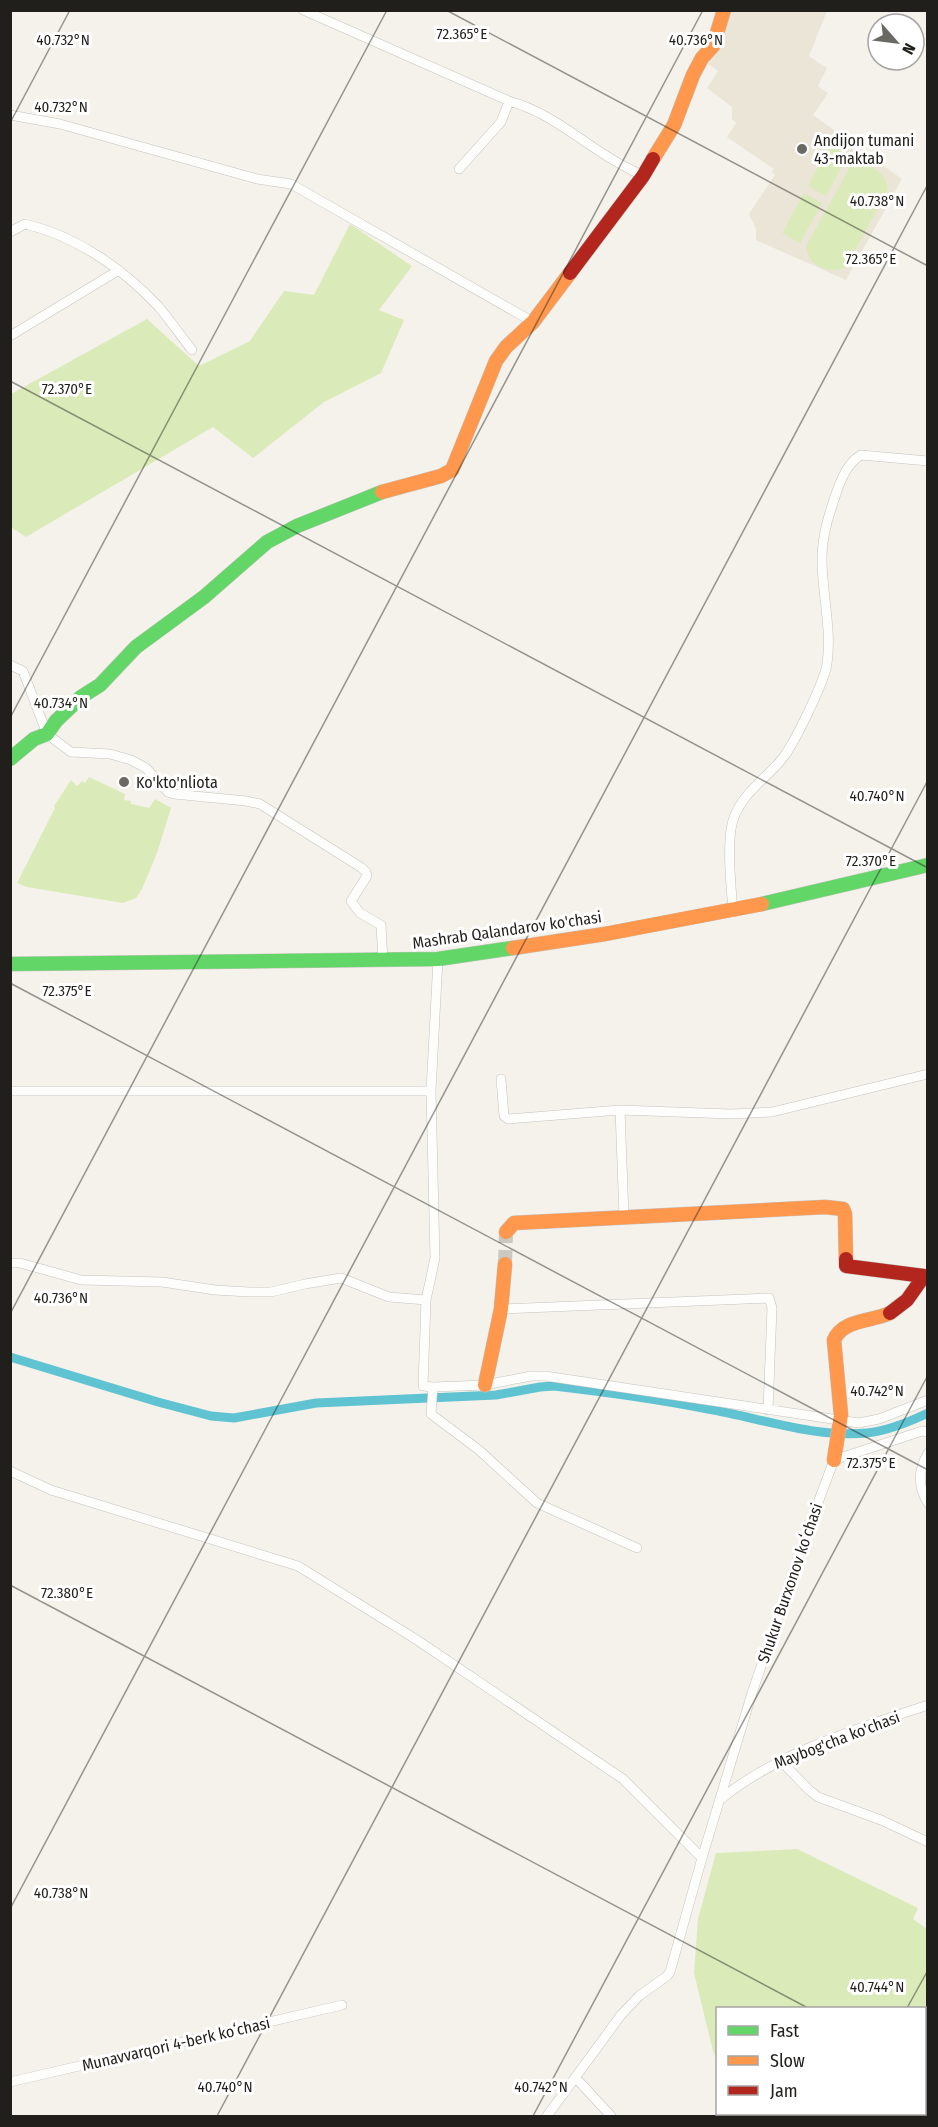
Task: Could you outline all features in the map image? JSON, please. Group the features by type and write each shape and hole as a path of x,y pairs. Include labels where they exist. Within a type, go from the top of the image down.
{"street":[{"path":"303,10 509,101 526,106 611,159 643,176"},
{"path":"10,759 34,739 47,734 56,721 81,697 100,685 136,647 204,597 267,542 297,526 391,489 441,476 452,470 496,361 506,347 533,322 643,176 674,126 693,75 702,58 713,46 724,10"},
{"path":"459,170 501,122 509,101"},
{"path":"10,115 60,124 257,179 291,184 533,322"},
{"path":"10,232 25,224 80,244 119,270 158,306 192,350"},
{"path":"10,336 119,270"},
{"path":"733,910 730,865 732,824 739,806 782,759 796,735 825,671 828,625 822,559 826,521 840,483 851,465 861,455 927,461"},
{"path":"10,665 23,670 47,734 71,752 110,754 131,760 146,768 168,792 174,794 260,804 362,868 367,876 351,901 360,913 381,925 383,961"},
{"name":"Mashrab Qalandarov ko'chasi","path":"10,964 438,959 604,934 733,910 927,865"},
{"path":"438,959 431,1091 435,1258 426,1300 423,1386 433,1389 486,1385 531,1376 545,1376 768,1410 839,1424 879,1419 927,1400"},
{"path":"501,1079 504,1116 508,1119 620,1110 731,1114 772,1112 927,1074"},
{"path":"10,1091 431,1091"},
{"path":"620,1110 624,1217"},
{"path":"506,1232 514,1223 840,1208 845,1214 846,1266 926,1270"},
{"path":"10,1263 20,1263 81,1280 162,1282 215,1290 249,1292 272,1292 341,1278 389,1297 426,1300"},
{"path":"486,1385 501,1309 505,1264"},
{"path":"926,1270 904,1303 884,1316 858,1322 838,1331 835,1335 839,1424 834,1459 922,1431 927,1432"},
{"path":"501,1309 769,1298 772,1308 768,1410"},
{"path":"433,1389 431,1414 479,1450 537,1503 637,1548"},
{"name":"Shukur Burxonov koʻchasi","path":"547,2116 621,2014 639,1996 668,1976 719,1800 774,1629 834,1459"},
{"path":"926,1459 919,1483 927,1503"},
{"path":"10,1471 51,1490 298,1566 417,1640 623,1779 702,1858"},
{"name":"Maybog'cha ko'chasi","path":"719,1800 738,1785 780,1760 927,1706"},
{"path":"780,1760 818,1797 881,1820 927,1842"},
{"name":"Munavvarqori 4-berk koʻchasi","path":"10,2082 342,2005"},
{"path":"575,2077 601,2112 611,2116"}],"shaded area":[{"name":"Andijon tumani 43-maktab","path":"732,11 827,11 809,56 827,68 818,86 828,93 813,115 902,179 846,280 756,240 756,229 749,214 775,175 772,172 774,169 727,137 736,123 732,119 732,107 707,88 718,71 708,64 710,61 707,59 719,49"}],"green space":[{"path":"831,143 849,153 826,196 808,186"},
{"path":"863,163 880,173 886,181 888,191 845,268 825,269 814,264 806,246 849,169 852,165"},
{"path":"804,193 822,203 800,243 782,233"},
{"path":"350,224 412,266 379,310 404,320 381,373 324,402 253,458 213,427 26,537 11,527 11,394 147,319 199,366 250,341 284,291 314,295"},
{"path":"89,777 125,794 124,800 131,801 131,804 149,808 155,799 171,808 157,853 142,889 136,898 123,903 27,887 17,883 54,806 71,780 77,786 82,781 85,783"},
{"path":"797,1849 918,1908 913,1919 927,1929 927,2116 760,2115 926,2115 926,2007 716,2007 716,2058 694,1973 698,1919 716,1853"}],"waterway":[{"path":"10,1357 158,1402 211,1416 234,1418 316,1403 496,1395 554,1386 670,1402 827,1433 875,1432 898,1426 928,1413"}],"tunnel":[{"path":"505,1264 506,1232"}],"traffic: fast":[{"path":"10,759 34,739 47,734 56,721 81,697 100,685 136,647 204,597 267,542 297,526 382,492"},
{"path":"762,904 928,865"},
{"path":"10,964 438,959 513,948"}],"traffic: slow":[{"path":"653,159 674,125 702,58 713,46 724,10"},
{"path":"382,492 441,476 452,470 496,361 506,347 533,322 570,273"},
{"path":"513,948 605,934 762,904"},
{"path":"506,1232 514,1223 825,1207 843,1209 846,1259"},
{"path":"485,1385 501,1309 505,1264"},
{"path":"834,1460 841,1415 834,1340 844,1328 890,1313"}],"traffic: jam":[{"path":"570,273 643,176 653,159"},
{"path":"846,1259 846,1266 924,1276 907,1300 890,1313"}],"place":[{"name":"Andijon tumani 43-maktab","path":"802,149"},
{"name":"Ko'kto'nliota","path":"124,782"}]}
